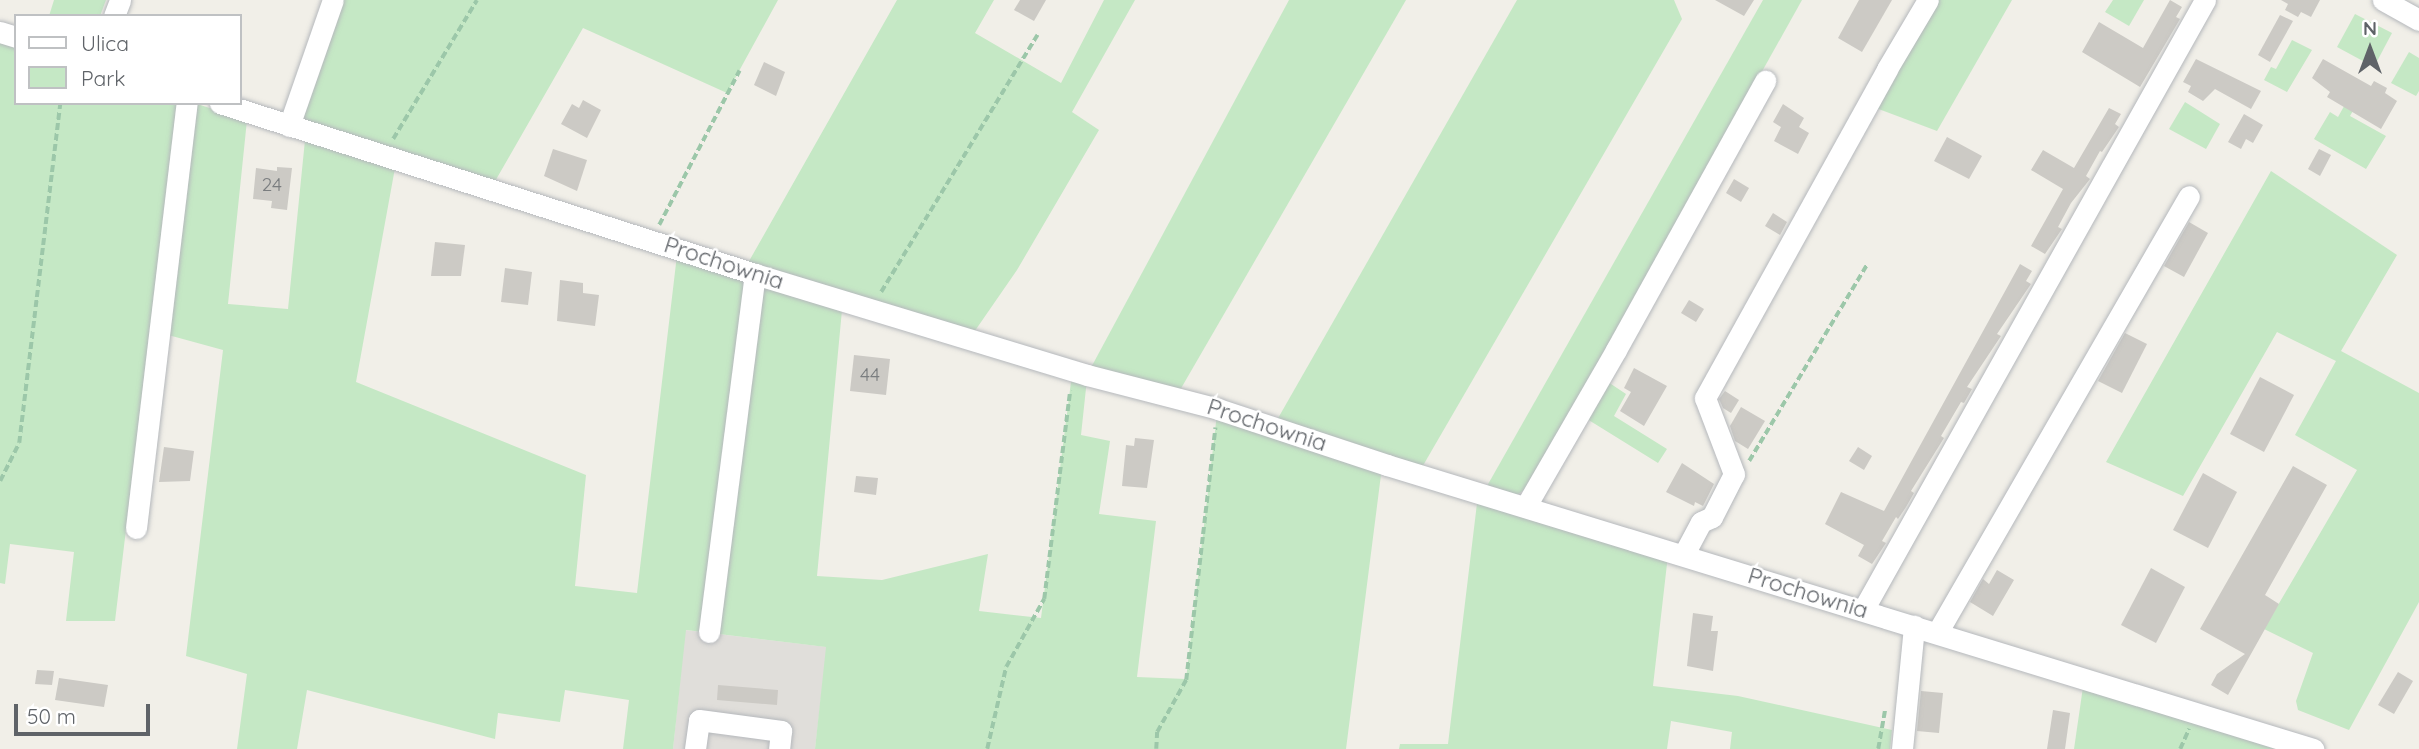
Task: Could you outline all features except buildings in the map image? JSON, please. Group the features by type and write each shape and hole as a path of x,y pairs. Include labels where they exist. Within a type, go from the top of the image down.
{"street":[{"path":"289,126 333,0"},
{"path":"1684,554 1701,522 1712,517 1734,474 1705,398 1928,0"},
{"path":"1863,610 2205,0"},
{"path":"2383,0 2419,20"},
{"path":"1526,506 1635,317 1765,81"},
{"path":"136,528 187,105"},
{"name":"Prochownia","path":"226,105 755,274 1074,370 1218,409 2313,749"},
{"path":"1937,633 2189,196"},
{"path":"709,632 755,274"},
{"path":"1902,749 1914,626"},
{"path":"702,748 699,720 781,731 779,749"}],"path":[{"path":"383,156 477,0"},
{"path":"871,309 1037,35"},
{"path":"651,239 739,71"},
{"path":"0,481 19,443 60,105"},
{"path":"1734,474 1754,456 1867,265"},
{"path":"987,749 1006,667 1044,599 1074,370"},
{"path":"1156,749 1157,732 1186,680 1218,409"}],"shaded area":[{"path":"685,630 827,647 815,749 673,749"}],"green space":[{"path":"54,0 106,0 101,14 50,14"},
{"path":"333,0 778,0 727,93 583,28 490,190 289,126"},
{"path":"897,0 994,0 975,33 1061,83 1104,0 1135,0 1072,112 1099,130 1017,270 970,338 744,270"},
{"path":"1289,0 1406,0 1176,397 1087,375"},
{"path":"1517,0 1674,0 1682,19 1421,469 1273,427"},
{"path":"1763,0 1802,0 1531,485 1517,495 1487,486"},
{"path":"1934,0 2012,0 1937,131 1868,105"},
{"path":"2113,0 2144,0 2129,26 2105,12"},
{"path":"2355,14 2392,33 2374,67 2337,47"},
{"path":"2292,40 2312,50 2287,92 2264,80 2271,67 2276,69"},
{"path":"0,43 14,47 14,105 200,105 247,120 228,304 288,309 305,140 395,168 356,382 586,475 575,586 637,593 677,255 842,310 817,576 882,580 988,554 979,611 1041,618 1072,374 1087,379 1081,435 1110,441 1099,514 1156,521 1137,677 1186,679 1217,414 1382,467 1346,749 815,749 826,647 686,630 673,749 623,749 629,700 565,690 560,722 498,713 495,739 307,690 297,749 237,749 247,674 186,656 223,350 150,330 115,621 66,621 74,552 10,544 5,584 0,583"},
{"path":"2409,52 2419,58 2419,91 2416,96 2391,83"},
{"path":"2357,83 2366,88 2350,116 2386,136 2366,169 2314,139 2330,112 2338,117"},
{"path":"2185,102 2220,124 2206,149 2169,129"},
{"path":"2271,171 2397,255 2341,351 2419,393 2419,602 2349,730 2298,710 2296,701 2313,653 2264,629 2357,470 2295,435 2336,361 2277,332 2183,496 2106,462"},
{"path":"1608,382 1626,394 1614,416 1667,449 1658,463 1587,419"},
{"path":"1478,495 1668,555 1653,686 1738,696 1892,730 1890,749 1730,749 1732,732 1671,721 1667,749 1399,749 1400,744 1448,744"},
{"path":"2083,687 2279,749 2074,749"}]}
